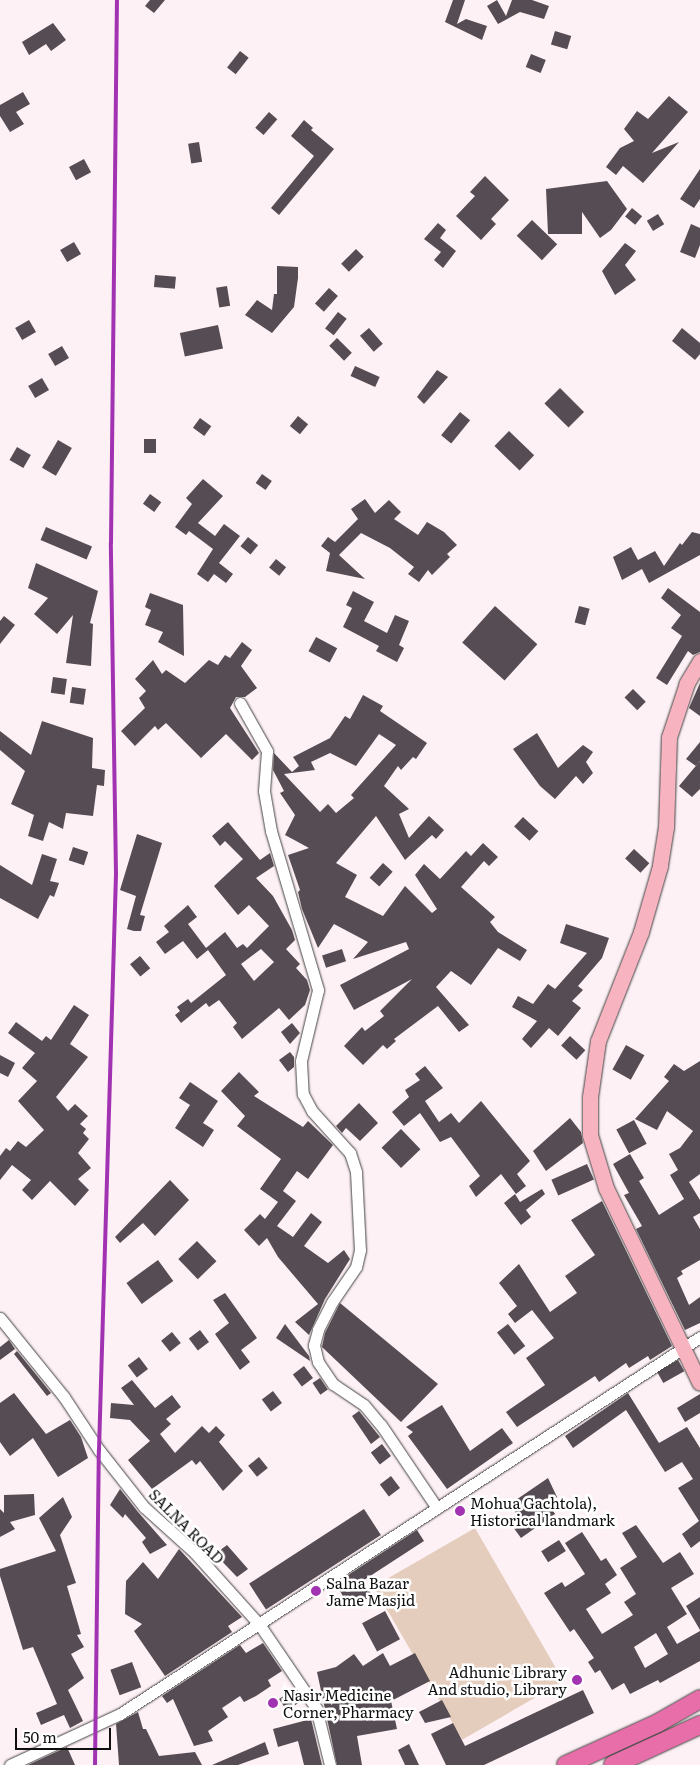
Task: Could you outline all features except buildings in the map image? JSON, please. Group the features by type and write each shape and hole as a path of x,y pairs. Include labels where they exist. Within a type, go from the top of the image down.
{"highway":[{"path":"566,1765 658,1723 700,1699"},
{"path":"621,1764 700,1726"}],"main road":[{"path":"700,661 687,683 669,737 666,827 660,866 641,932 598,1041 590,1097 590,1135 606,1188 684,1346 700,1383"}],"street":[{"path":"240,703 267,751 264,791 271,831 318,990 301,1061 303,1094 312,1111 350,1153 356,1172 360,1250 356,1267 332,1302 318,1330 314,1344 318,1362 333,1384 364,1405 381,1425 437,1508"},
{"name":"SALNA ROAD","path":"0,1318 64,1396 99,1450 144,1507 195,1553 259,1624 316,1708 330,1765"},
{"path":"10,1765 120,1714 700,1337"}],"shaded area":[{"path":"475,1528 564,1681 462,1740 374,1586"}],"railway":[{"path":"95,1765 99,1450 116,874 111,543 117,0"}],"place":[{"name":"Mohua Gachtola), Historical landmark","path":"460,1511"},
{"name":"Salna Bazar Jame Masjid","path":"316,1591"},
{"name":"Adhunic Library And studio, Library","path":"577,1680"},
{"name":"Nasir Medicine Corner, Pharmacy","path":"273,1703"}]}
